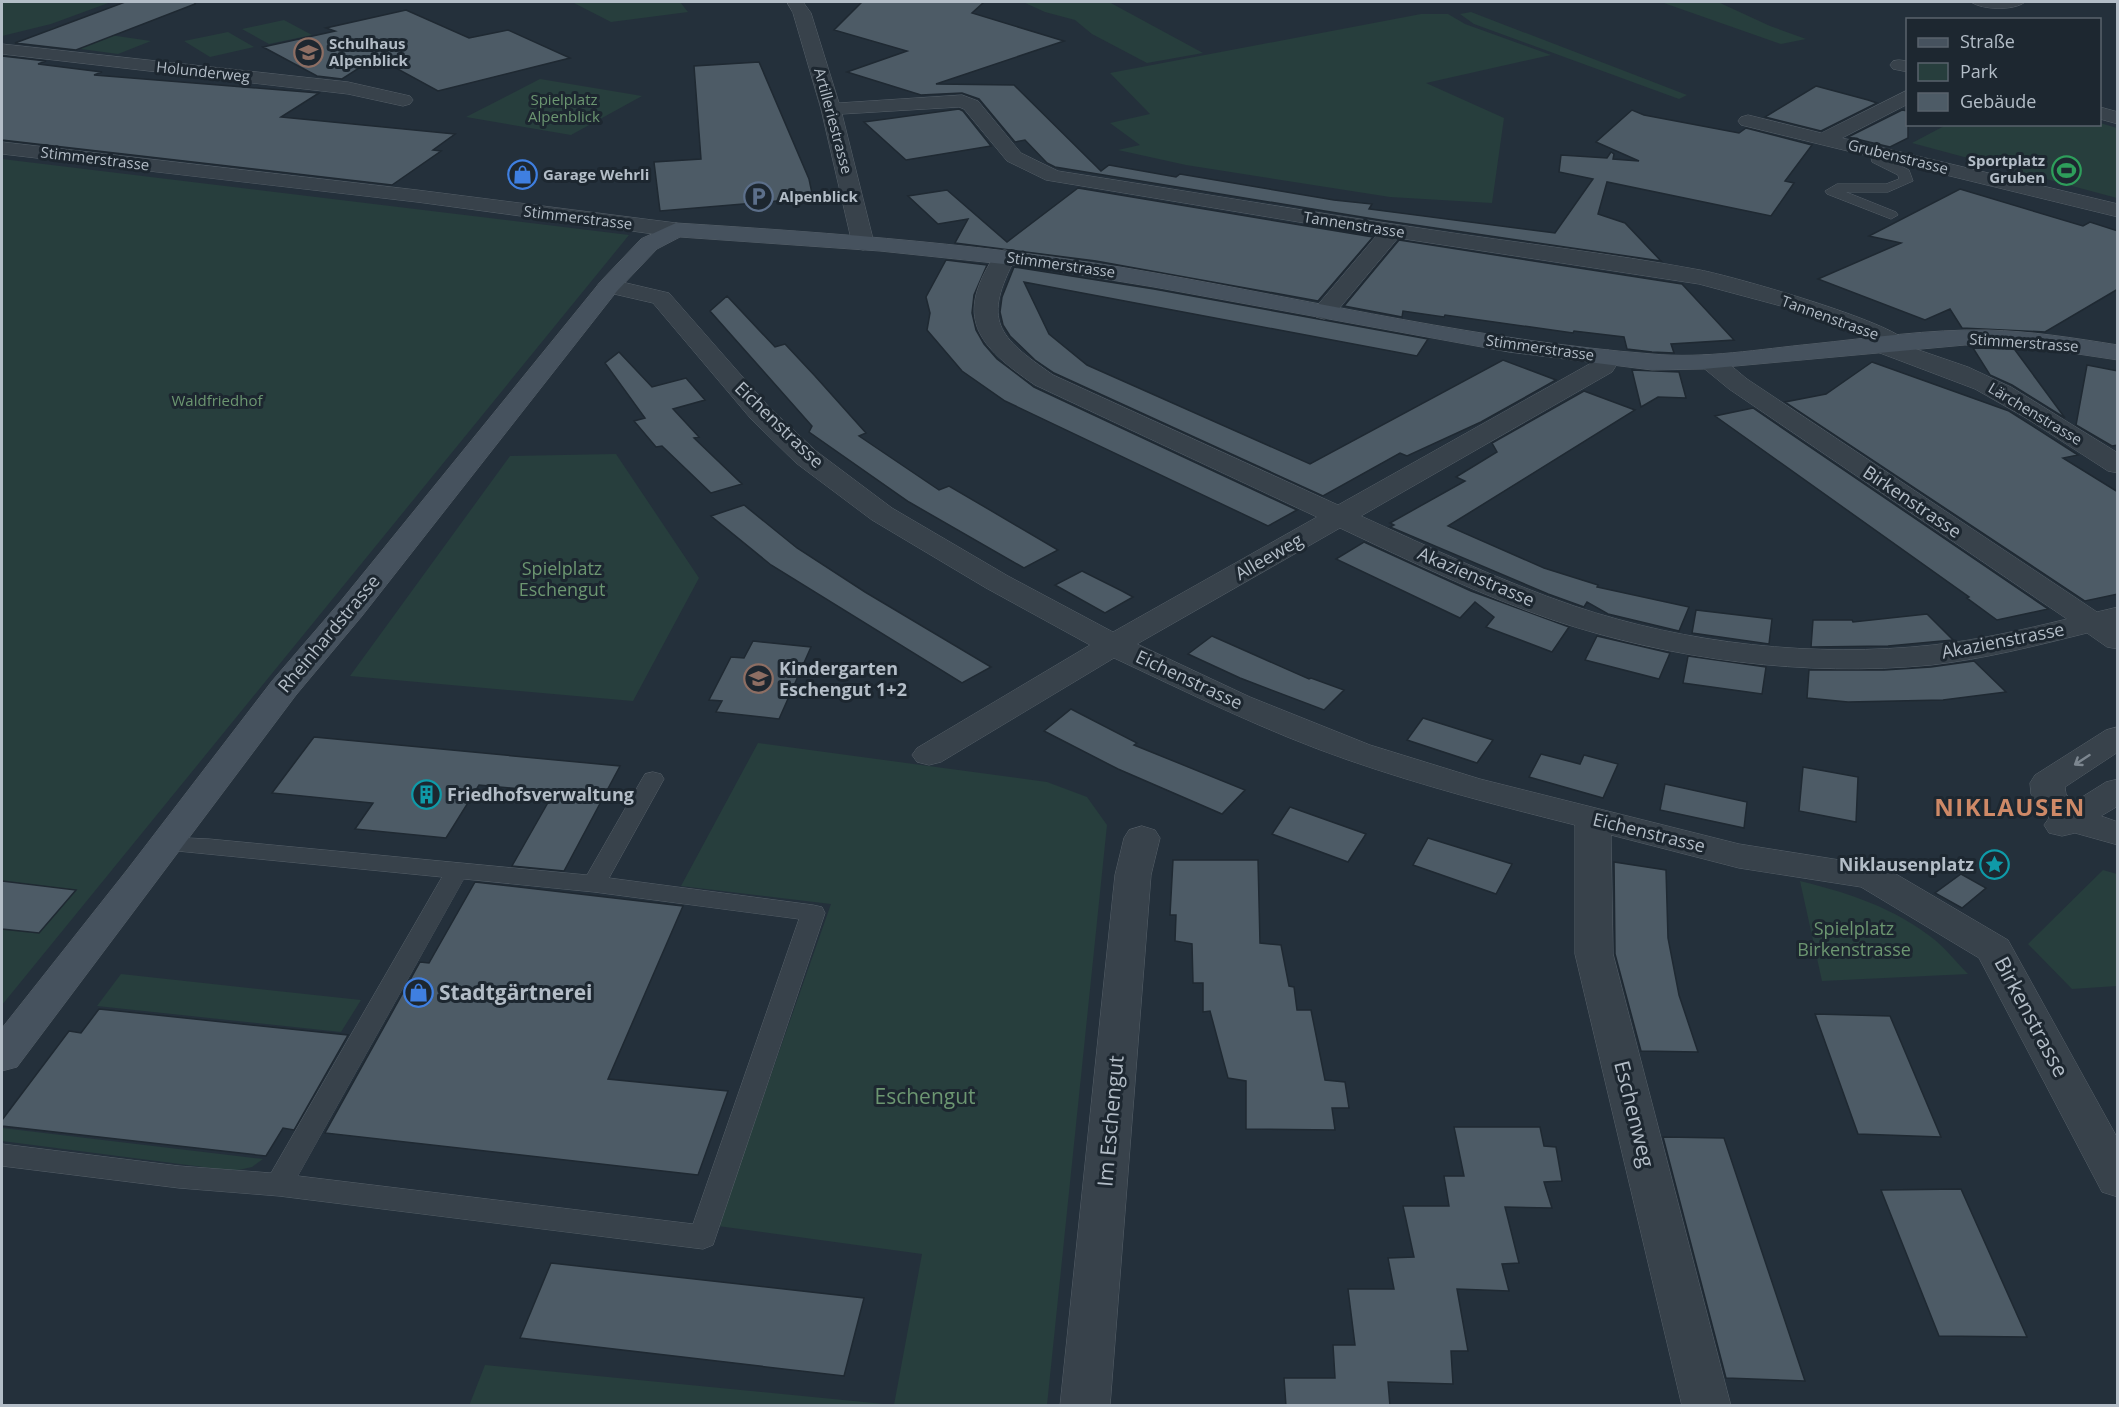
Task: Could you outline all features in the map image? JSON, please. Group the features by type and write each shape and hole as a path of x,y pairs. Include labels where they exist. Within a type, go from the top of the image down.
{"street":[{"name":"Artilleriestrasse","path":"795,2 802,13 831,109 863,243"},
{"name":"Holunderweg","path":"2,45 348,88 403,100"},
{"path":"1824,139 1906,97"},
{"name":"Tannenstrasse","path":"831,109 962,101 971,105 1014,157 1053,176 1392,231 1701,277 1789,301 1881,335 1888,344"},
{"path":"2101,113 2118,118"},
{"name":"Grubenstrasse","path":"1748,121 2118,211"},
{"name":"Stimmerstrasse","path":"2,148 417,196 676,230 863,243 1005,257 1148,278 1456,336 1608,358 1658,362 1708,361 1947,338 2000,338 2051,342 2118,353"},
{"name":"Rheinhardstrasse","path":"2,1056 284,688 351,609 609,286 649,244 676,230"},
{"path":"1324,312 1392,231"},
{"name":"Akazienstrasse","path":"1005,257 991,279 983,311 990,335 1011,358 1044,380 1446,566 1532,602 1595,622 1686,643 1756,653 1846,658 1905,657 1969,651 2104,619"},
{"name":"Eichenstrasse","path":"609,286 661,298 760,413 806,457 882,514 997,582 1113,645 1239,704 1358,752 1469,788 1739,856 1871,876"},
{"name":"Lärchenstrasse","path":"1888,344 1982,383 2015,400 2118,465"},
{"name":"Alleeweg","path":"928,755 1113,645 1603,367 1608,358"},
{"name":"Birkenstrasse","path":"1708,361 1738,384 2104,619 2118,640"},
{"path":"2118,737 2047,783 2047,794 2068,821 2118,834"},
{"path":"2068,821 2118,790"},
{"name":"Eschenweg","path":"1593,819 1594,954 1707,1406"},
{"name":"Im Eschengut","path":"1085,1406 1133,875 1142,838"},
{"name":"Birkenstrasse","path":"1871,876 1994,949 2113,1161"}],"lane":[{"path":"1976,2 2011,5 2020,2"},
{"path":"1876,152 1877,159 1904,173 1906,181 1888,188 1837,188 1832,191 1890,215"},
{"path":"594,884 653,779"},
{"path":"2,1155 179,1177 279,1185 703,1237 813,913 594,884 458,869 165,844"},
{"path":"279,1185 458,869"}],"green space":[{"path":"2,2 111,2 51,24 2,36"},
{"path":"572,2 680,2 688,12 611,22"},
{"path":"1023,2 1109,2 1203,53 1147,63 1092,34 1075,20 1045,12"},
{"path":"1661,2 1718,2 1770,26 1806,39 1781,44"},
{"path":"1471,12 1687,95 1679,99 1474,24 1460,14"},
{"path":"1421,14 1448,14 1465,24 1551,55 1426,83 1504,118 1492,203 1390,197 1186,165 1118,150 1140,145 1110,123 1150,114 1110,73"},
{"path":"284,20 312,35 269,44 242,29"},
{"path":"55,27 151,41 118,54 22,41"},
{"path":"228,32 254,47 210,57 184,41"},
{"name":"Spielplatz Alpenblick","path":"540,79 642,96 571,135 466,117"},
{"name":"Sportplatz Gruben","path":"2101,123 2117,128 2117,198 1912,143 1944,126 2101,126"},
{"name":"Waldfriedhof","path":"2,159 629,235 2,1005"},
{"name":"Spielplatz Eschengut","path":"616,454 699,578 633,701 350,676 510,456"},
{"name":"Eschengut","path":"758,743 1047,782 1087,797 1107,825 1047,1405 469,1406 485,1365 894,1405 922,1254 718,1226 831,904 681,886"},
{"path":"2103,870 2117,874 2117,986 2072,989 2028,944"},
{"name":"Spielplatz Birkenstrasse","path":"1800,881 1888,910 1935,940 1968,974 1822,981"},
{"path":"121,974 361,1000 341,1032 97,1006"},
{"path":"2,1128 263,1159 252,1167 234,1171 2,1141"}],"building":[{"path":"125,2 195,2 195,4 76,50 15,43"},
{"path":"862,2 984,2 972,13 1064,41 936,84 1014,85 1101,171 1109,165 1176,177 1180,174 1334,200 1372,204 1369,209 1555,233 1593,179 1559,172 1561,155 1607,158 1611,152 1614,154 1613,159 1639,161 1596,142 1632,110 1644,115 1739,133 1746,128 1812,145 1785,181 1794,183 1771,216 1607,182 1598,214 1625,223 1661,261 1380,220 1055,167 1047,163 1025,140 1015,142 979,99 962,93 921,95 847,72 907,51 834,30"},
{"path":"406,10 469,38 508,30 570,58 438,91 376,57 342,79 317,76 263,47 335,31 326,28"},
{"path":"2,56 46,61 38,64 102,72 94,75 319,93 281,117 455,134 433,150 441,151 392,185 2,140"},
{"path":"759,62 809,179 813,198 660,211 654,162 701,159 694,66"},
{"path":"1816,86 1877,103 1821,131 1765,117"},
{"path":"959,109 991,146 906,160 864,122"},
{"path":"1902,110 1906,111 1908,138 1890,147 1848,137"},
{"path":"1078,188 1373,237 1318,301 1096,261 955,243 968,219 938,224 908,196 947,190 1007,242"},
{"path":"1960,189 2083,226 2090,222 2118,231 2118,289 2045,332 1962,328 1950,309 1925,320 1818,279 1901,243 1869,236"},
{"path":"1399,240 1682,284 1734,340 1671,344 1674,353 1652,352 1627,349 1624,337 1574,331 1573,333 1403,311 1402,317 1344,306"},
{"path":"946,260 987,265 974,295 972,313 976,330 997,359 1034,387 1297,510 1268,526 1005,401 962,371 927,330 930,313 926,297"},
{"path":"1014,267 1154,289 1428,339 1417,356 1024,282 1049,334 1087,365 1310,464 1503,360 1556,380 1481,422 1407,456 1400,453 1323,496 1054,373 1035,360 1010,336 1003,325 1000,312 1002,297"},
{"path":"727,296 775,347 785,344 866,433 859,436 939,490 949,486 1058,550 1024,568 909,502 809,432 812,426 710,311"},
{"path":"1973,348 2017,349 2015,350 2065,418 2012,385 1990,375"},
{"path":"619,352 652,387 686,378 705,400 673,409 699,437 694,438 742,484 711,493 662,446 656,447 634,421 645,418 605,363"},
{"path":"1872,362 2009,411 2078,455 2063,458 2118,492 2118,594 2085,601 1785,402 1826,394"},
{"path":"2087,365 2118,371 2118,445 2112,446 2076,425"},
{"path":"1632,370 1679,372 1686,398 1658,397 1641,407"},
{"path":"1584,391 1635,410 1448,526 1544,568 1598,585 1597,587 1689,607 1679,631 1608,614 1587,602 1584,607 1390,527 1394,525 1390,523 1465,481 1456,477 1497,452 1492,443"},
{"path":"1753,408 2048,609 1997,620 1967,598 1969,597 1715,416"},
{"path":"744,505 797,548 865,592 991,667 962,683 771,565 711,516"},
{"path":"1364,542 1471,591 1569,627 1552,652 1486,627 1494,617 1475,602 1460,618 1336,559"},
{"path":"1082,571 1133,597 1105,613 1055,585"},
{"path":"1696,610 1772,619 1769,644 1692,633"},
{"path":"1927,614 1953,640 1888,646 1811,647 1813,620 1852,620 1853,622"},
{"path":"1212,636 1309,679 1344,690 1324,710 1240,678 1188,654"},
{"path":"1597,636 1670,653 1659,679 1585,660"},
{"name":"Kindergarten Eschengut 1+2","path":"753,641 811,647 779,719 716,712 722,701 709,700 731,657 744,658"},
{"path":"1688,656 1766,667 1762,694 1683,683"},
{"path":"1974,661 2006,692 1943,700 1848,702 1807,698 1809,670 1884,670"},
{"path":"1071,709 1137,743 1134,745 1245,790 1222,814 1118,769 1044,731"},
{"path":"1423,718 1493,740 1477,763 1407,740"},
{"name":"Friedhofsverwaltung","path":"314,737 620,766 564,871 512,866 554,792 479,785 446,838 355,829 373,803 272,793"},
{"path":"1541,754 1580,764 1584,755 1618,764 1603,798 1529,777"},
{"path":"1803,767 1858,777 1856,822 1799,811"},
{"path":"1665,784 1747,802 1744,828 1660,810"},
{"path":"1290,807 1366,834 1348,862 1272,834"},
{"path":"1428,838 1512,864 1496,894 1413,865"},
{"path":"1173,860 1258,860 1260,943 1281,945 1289,986 1294,987 1297,1010 1311,1010 1325,1080 1345,1082 1349,1108 1332,1108 1335,1130 1246,1129 1246,1081 1228,1078 1210,1011 1203,1012 1203,983 1193,983 1192,944 1175,941 1176,915 1170,915"},
{"path":"1614,862 1666,870 1668,938 1679,995 1698,1052 1641,1051 1615,954"},
{"path":"1961,874 1986,888 1962,908 1935,893"},
{"path":"2,881 76,890 39,933 2,929"},
{"path":"475,882 683,906 608,1079 728,1091 698,1175 325,1133 420,962 429,963"},
{"path":"99,1009 348,1035 294,1130 283,1128 266,1156 2,1126 2,1120 69,1031 81,1033"},
{"path":"1815,1014 1890,1016 1941,1137 1858,1134"},
{"path":"1454,1127 1540,1127 1544,1146 1556,1147 1562,1181 1544,1182 1552,1208 1505,1207 1519,1263 1502,1264 1509,1291 1457,1289 1468,1351 1451,1351 1453,1384 1388,1382 1390,1406 1286,1406 1284,1378 1335,1378 1333,1345 1355,1345 1348,1289 1394,1289 1388,1258 1414,1257 1403,1206 1449,1206 1444,1176 1464,1176"},
{"path":"1663,1137 1724,1138 1805,1381 1726,1378"},
{"path":"1961,1189 2027,1337 1939,1336 1881,1190"},
{"path":"551,1263 864,1298 844,1376 520,1338"}],"place":[{"name":"Schulhaus Alpenblick","path":"308,53"},
{"name":"Sportplatz Gruben","path":"2066,170"},
{"name":"Garage Wehrli","path":"522,175"},
{"name":"Alpenblick","path":"758,197"},
{"name":"Kindergarten Eschengut 1+2","path":"758,679"},
{"name":"Friedhofsverwaltung","path":"426,795"},
{"name":"Niklausenplatz","path":"1995,865"},
{"name":"Stadtgärtnerei","path":"418,993"}],"district":[{"name":"NIKLAUSEN","path":"2010,808"}]}
